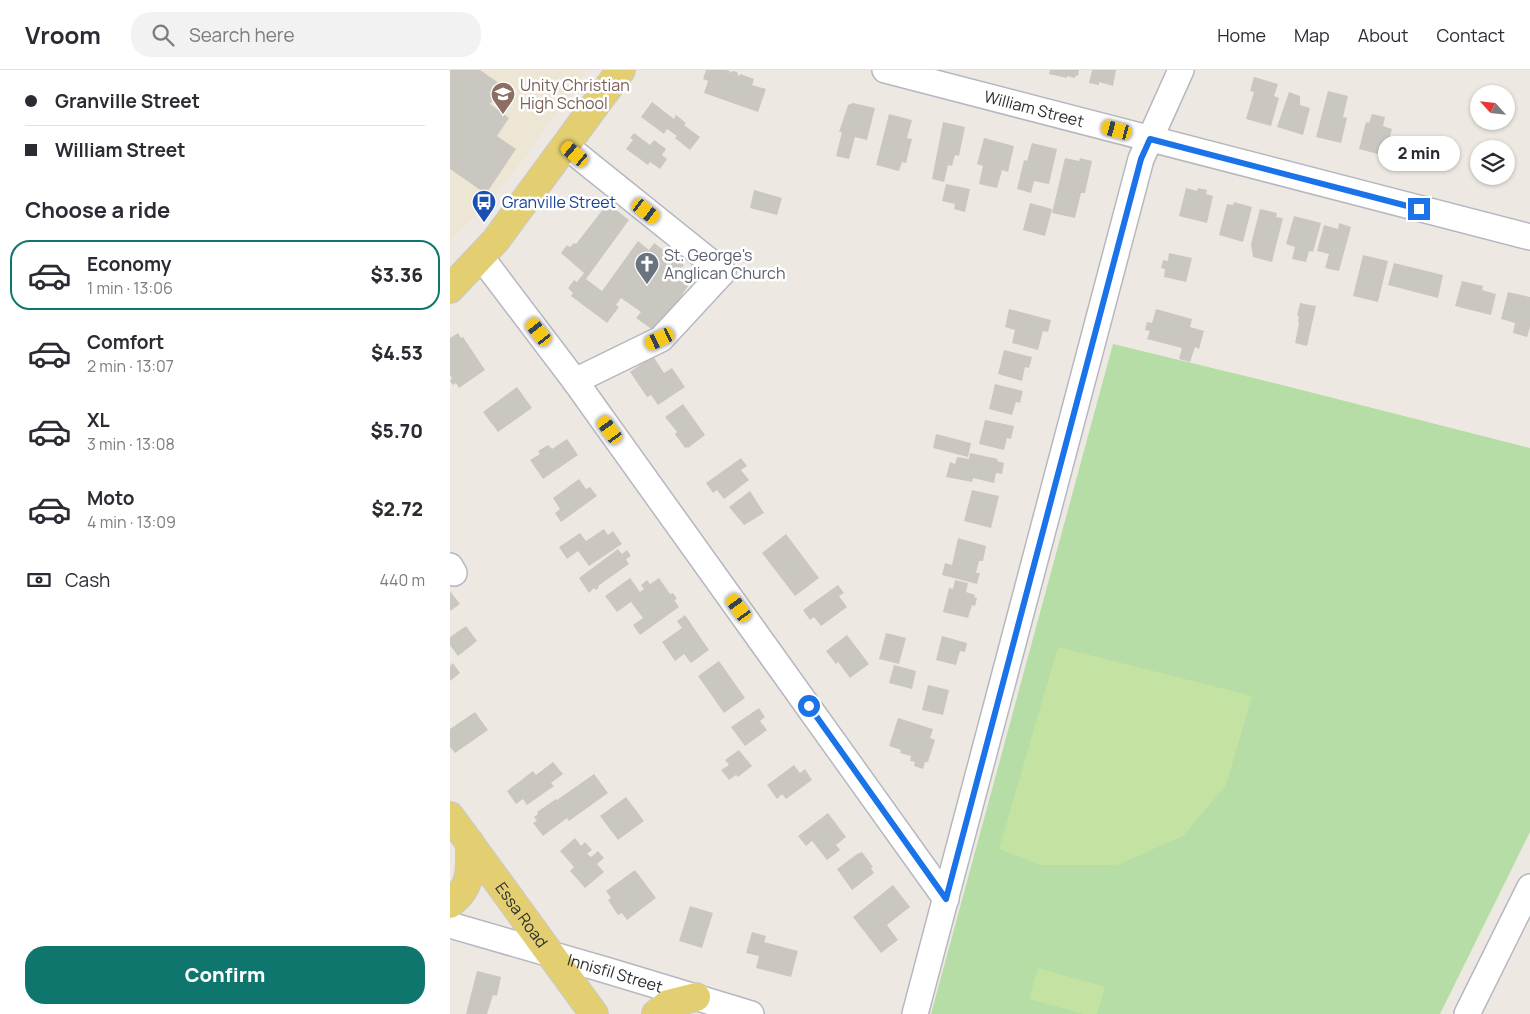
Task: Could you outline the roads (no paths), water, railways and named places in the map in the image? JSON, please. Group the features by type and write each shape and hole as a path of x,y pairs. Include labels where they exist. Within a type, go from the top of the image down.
{"main road":[{"path":"450,289 481,257 528,199 621,70"},
{"name":"Essa Road","path":"450,816 594,1014"},
{"path":"450,904 460,896 467,886 470,843"},
{"path":"656,1014 668,1004 696,998"}],"street":[{"name":"William Street","path":"885,70 1530,237"},
{"path":"915,1014 1141,159 1181,70"},
{"path":"566,146 723,272 660,339 575,381"},
{"path":"481,257 575,381 946,899"},
{"path":"1467,1014 1530,887"},
{"name":"Innisfil Street","path":"450,925 751,1014"}],"place":[{"name":"Unity Christian High School","path":"503,115"},
{"name":"Granville Street","path":"484,223"},
{"name":"St. George's Anglican Church","path":"647,285"}]}
